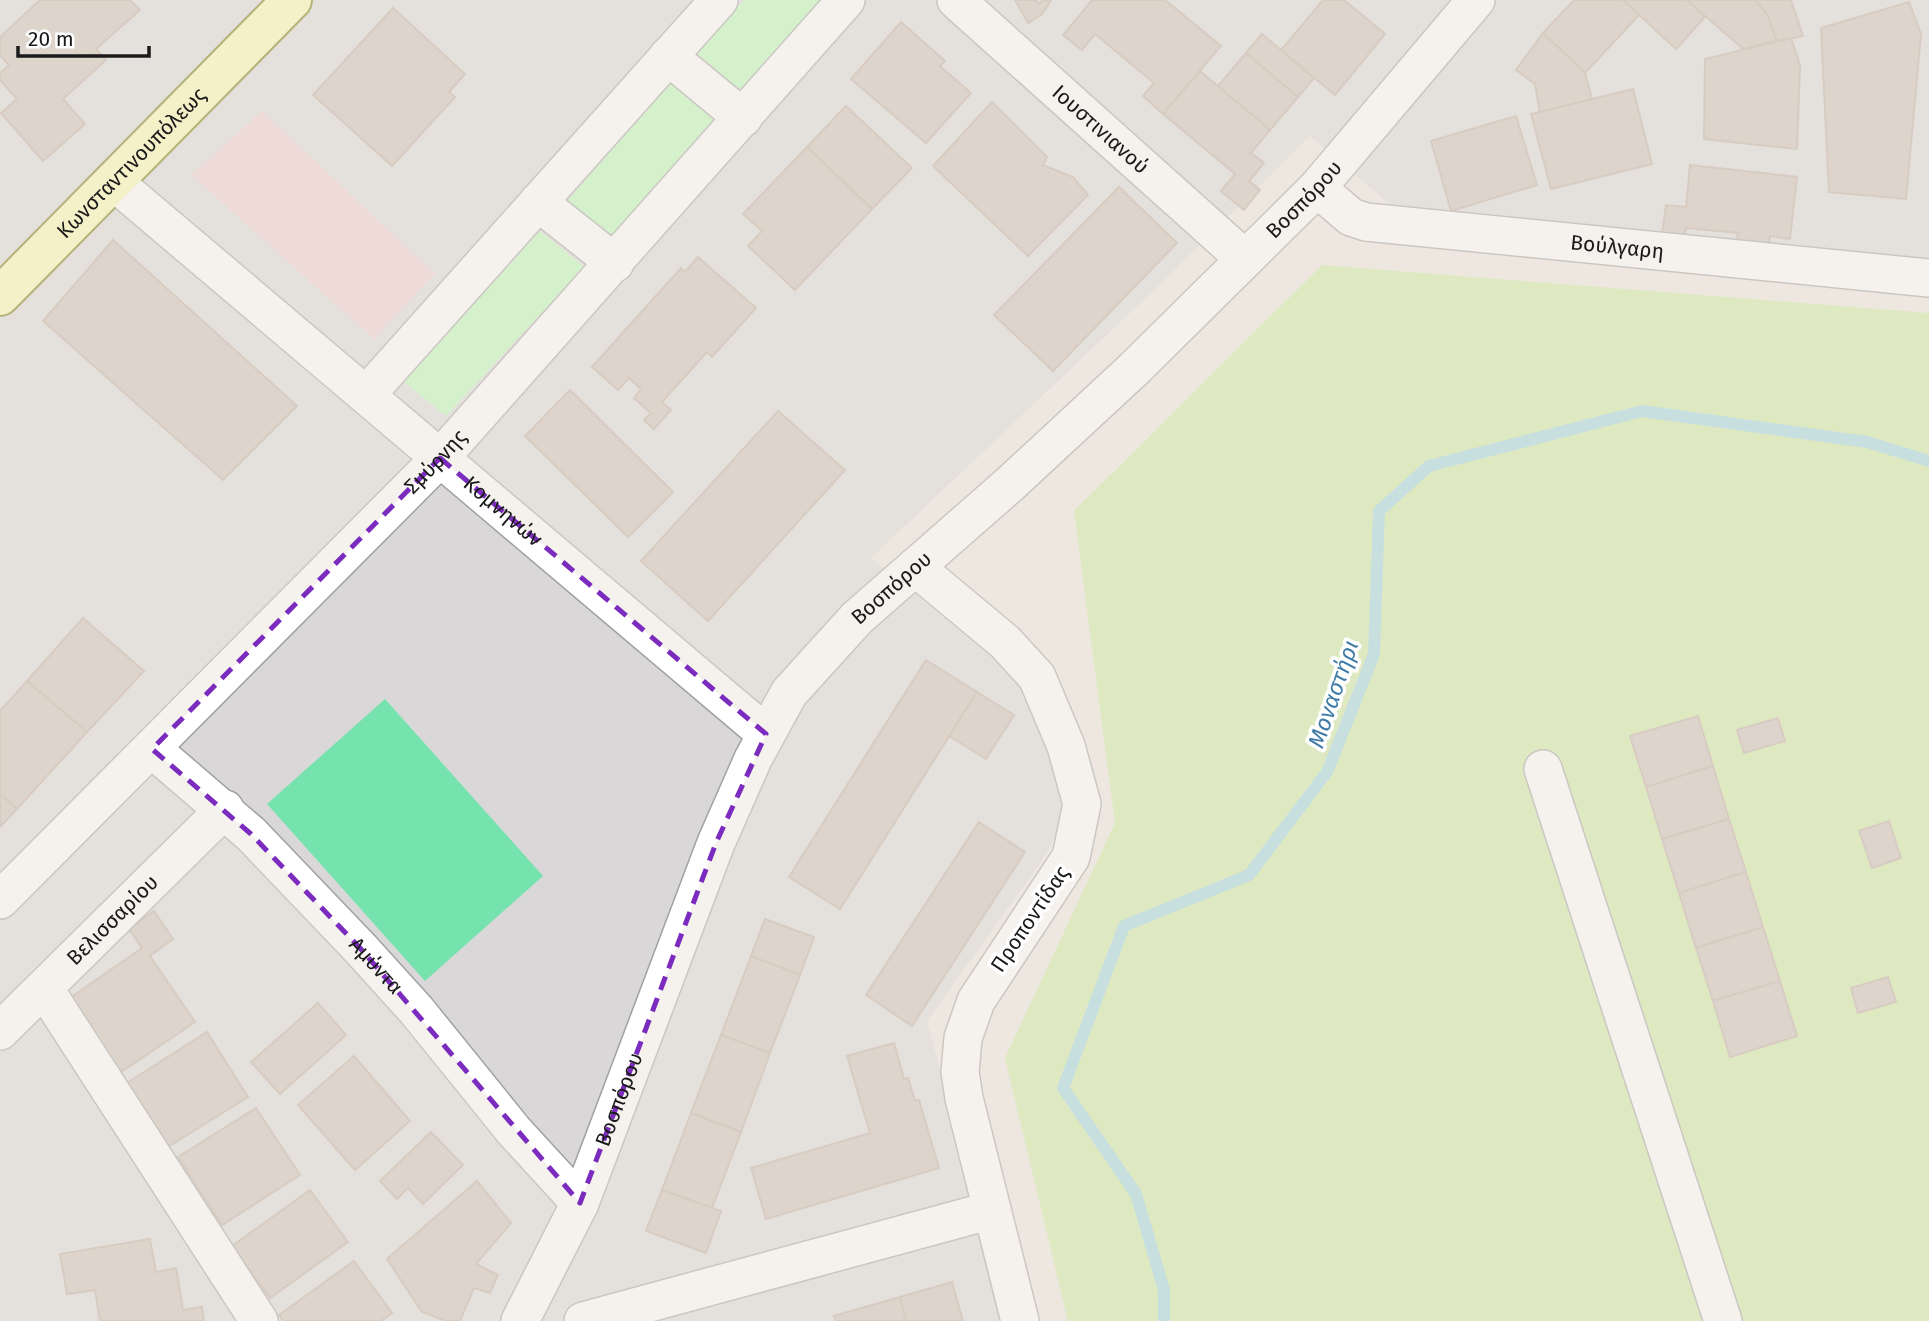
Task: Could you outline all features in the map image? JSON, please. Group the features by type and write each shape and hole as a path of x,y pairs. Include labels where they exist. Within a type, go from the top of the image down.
{"main road":[{"name":"Κωνσταντινουπόλεως","path":"0,296 292,0"}],"street":[{"path":"366,395 719,0"},
{"name":"Σμύρνης","path":"0,900 440,458 845,0"},
{"name":"Ιουστινιανού","path":"956,0 1245,259"},
{"name":"Βοσπόρου","path":"520,1321 580,1203 707,867 766,734 789,693 827,647 1124,377 1317,188 1475,0"},
{"path":"668,56 743,118"},
{"name":"Κομνηνών","path":"113,181 766,734"},
{"name":"Βούλγαρη","path":"1317,188 1351,217 1366,222 1929,278"},
{"path":"538,202 615,263"},
{"name":"Προποντίδας","path":"915,567 1005,642 1037,677 1066,746 1082,804 1071,857 985,985 966,1026 961,1084 1020,1321"},
{"name":"Αμύντα","path":"152,748 225,809 398,989 508,1124 580,1203"},
{"path":"1543,769 1723,1321"},
{"name":"Βελισσαρίου","path":"0,1031 225,809"},
{"path":"44,988 259,1321"},
{"path":"583,1321 992,1210"}],"highlighted area":[{"path":"440,458 766,734 716,843 580,1203 360,948 251,834 152,749"}],"shaded area":[{"path":"0,0 1929,0 1929,262 1401,214 1310,136 1156,288 871,558 1012,672 1036,706 1065,808 1056,835 1041,862 927,1021 1006,1321 0,1321"},
{"path":"262,111 435,274 374,339 191,175"}],"green space":[{"path":"744,0 822,0 741,91 697,53"},
{"path":"672,82 716,119 612,237 567,201"},
{"path":"540,231 584,267 446,416 404,382"},
{"path":"1322,265 1929,313 1929,1321 1068,1321 1005,1058 1115,823 1074,511"},
{"path":"385,699 543,876 425,981 267,804"}],"building":[{"path":"40,0 130,0 140,10 96,49 106,60 63,99 85,124 43,161 1,113 17,99 0,80 0,73 9,65 0,55 0,37"},
{"path":"1015,0 1036,0 1039,4 1043,0 1051,0 1042,14 1028,23"},
{"path":"1092,0 1165,0 1221,46 1163,114 1143,96 1154,83 1095,34 1082,50 1063,35"},
{"path":"1323,0 1344,0 1385,34 1335,95 1281,50"},
{"path":"1574,0 1623,0 1639,15 1585,73 1543,33"},
{"path":"1623,0 1687,0 1705,17 1676,49"},
{"path":"1687,0 1755,0 1767,14 1777,41 1743,49"},
{"path":"1755,0 1791,0 1803,36 1777,41 1767,14"},
{"path":"1909,2 1921,34 1906,199 1829,192 1821,28"},
{"path":"393,8 465,74 449,92 455,97 392,166 313,95"},
{"path":"901,22 945,61 940,66 971,93 926,143 851,79"},
{"path":"1543,33 1585,73 1592,99 1540,113 1535,84 1516,70"},
{"path":"1262,34 1314,78 1298,97 1246,53"},
{"path":"1791,38 1800,65 1797,149 1704,139 1705,59"},
{"path":"1246,53 1298,97 1270,130 1218,86"},
{"path":"1200,71 1270,130 1251,153 1264,163 1249,181 1260,190 1244,210 1221,191 1235,174 1163,114"},
{"path":"1633,89 1652,164 1551,189 1531,114"},
{"path":"992,102 1047,157 1043,165 1073,177 1088,195 1028,256 933,166"},
{"path":"846,106 912,168 872,209 807,147"},
{"path":"1516,116 1537,185 1451,211 1431,141"},
{"path":"807,147 872,209 795,290 748,246 762,231 743,214"},
{"path":"1690,165 1797,177 1790,239 1770,236 1769,249 1736,245 1738,233 1686,228 1685,237 1662,234 1666,205 1686,207"},
{"path":"1119,187 1177,243 1053,371 994,315"},
{"path":"113,240 297,406 223,480 43,321"},
{"path":"698,257 756,308 712,357 707,352 662,402 671,410 654,429 644,420 651,413 634,398 641,389 629,378 618,390 592,367 681,268 685,272"},
{"path":"570,390 673,492 628,537 525,436"},
{"path":"778,411 845,470 708,621 641,561"},
{"path":"83,618 144,671 87,732 27,681"},
{"path":"926,660 977,692 840,909 789,877"},
{"path":"27,681 87,732 17,809 0,794 0,711"},
{"path":"977,692 1014,715 986,759 949,736"},
{"path":"1698,716 1713,766 1646,787 1630,736"},
{"path":"1778,718 1785,741 1744,753 1737,730"},
{"path":"1713,766 1729,819 1662,839 1646,787"},
{"path":"0,794 17,809 0,827"},
{"path":"1729,819 1746,872 1679,893 1662,839"},
{"path":"1889,821 1901,858 1872,868 1859,831"},
{"path":"979,822 1025,852 912,1026 866,995"},
{"path":"1746,872 1763,927 1696,948 1679,893"},
{"path":"154,911 173,939 150,956 195,1022 121,1072 70,998 142,948 129,929"},
{"path":"765,919 814,937 800,975 751,956"},
{"path":"1763,927 1780,981 1713,1001 1696,948"},
{"path":"751,956 800,975 770,1053 721,1035"},
{"path":"1888,977 1896,1002 1858,1013 1851,988"},
{"path":"1780,981 1797,1036 1730,1057 1713,1001"},
{"path":"318,1003 346,1035 280,1094 251,1062"},
{"path":"207,1032 248,1097 168,1147 127,1083"},
{"path":"721,1035 770,1053 741,1132 691,1113"},
{"path":"894,1043 904,1079 908,1078 915,1101 919,1100 939,1168 766,1219 751,1168 870,1133 847,1056"},
{"path":"354,1056 410,1121 355,1170 298,1105"},
{"path":"256,1108 300,1175 222,1225 178,1157"},
{"path":"691,1113 741,1132 712,1208 662,1190"},
{"path":"431,1132 463,1165 423,1204 408,1188 397,1199 380,1181"},
{"path":"477,1181 511,1223 476,1264 498,1275 490,1293 474,1288 460,1321 446,1321 422,1312 387,1259"},
{"path":"310,1190 348,1242 270,1298 232,1246"},
{"path":"662,1190 721,1211 706,1253 646,1231"},
{"path":"150,1239 156,1272 176,1268 183,1310 202,1307 204,1321 100,1321 95,1290 67,1294 60,1254"},
{"path":"354,1261 392,1313 381,1321 283,1321 279,1315"},
{"path":"952,1282 963,1321 906,1321 900,1297"},
{"path":"900,1297 906,1321 836,1321 834,1316"}],"waterway":[{"name":"Μοναστήρι","path":"1164,1321 1164,1290 1136,1194 1063,1088 1124,926 1249,875 1327,772 1374,654 1379,511 1429,466 1642,411 1867,442 1929,461"}]}
